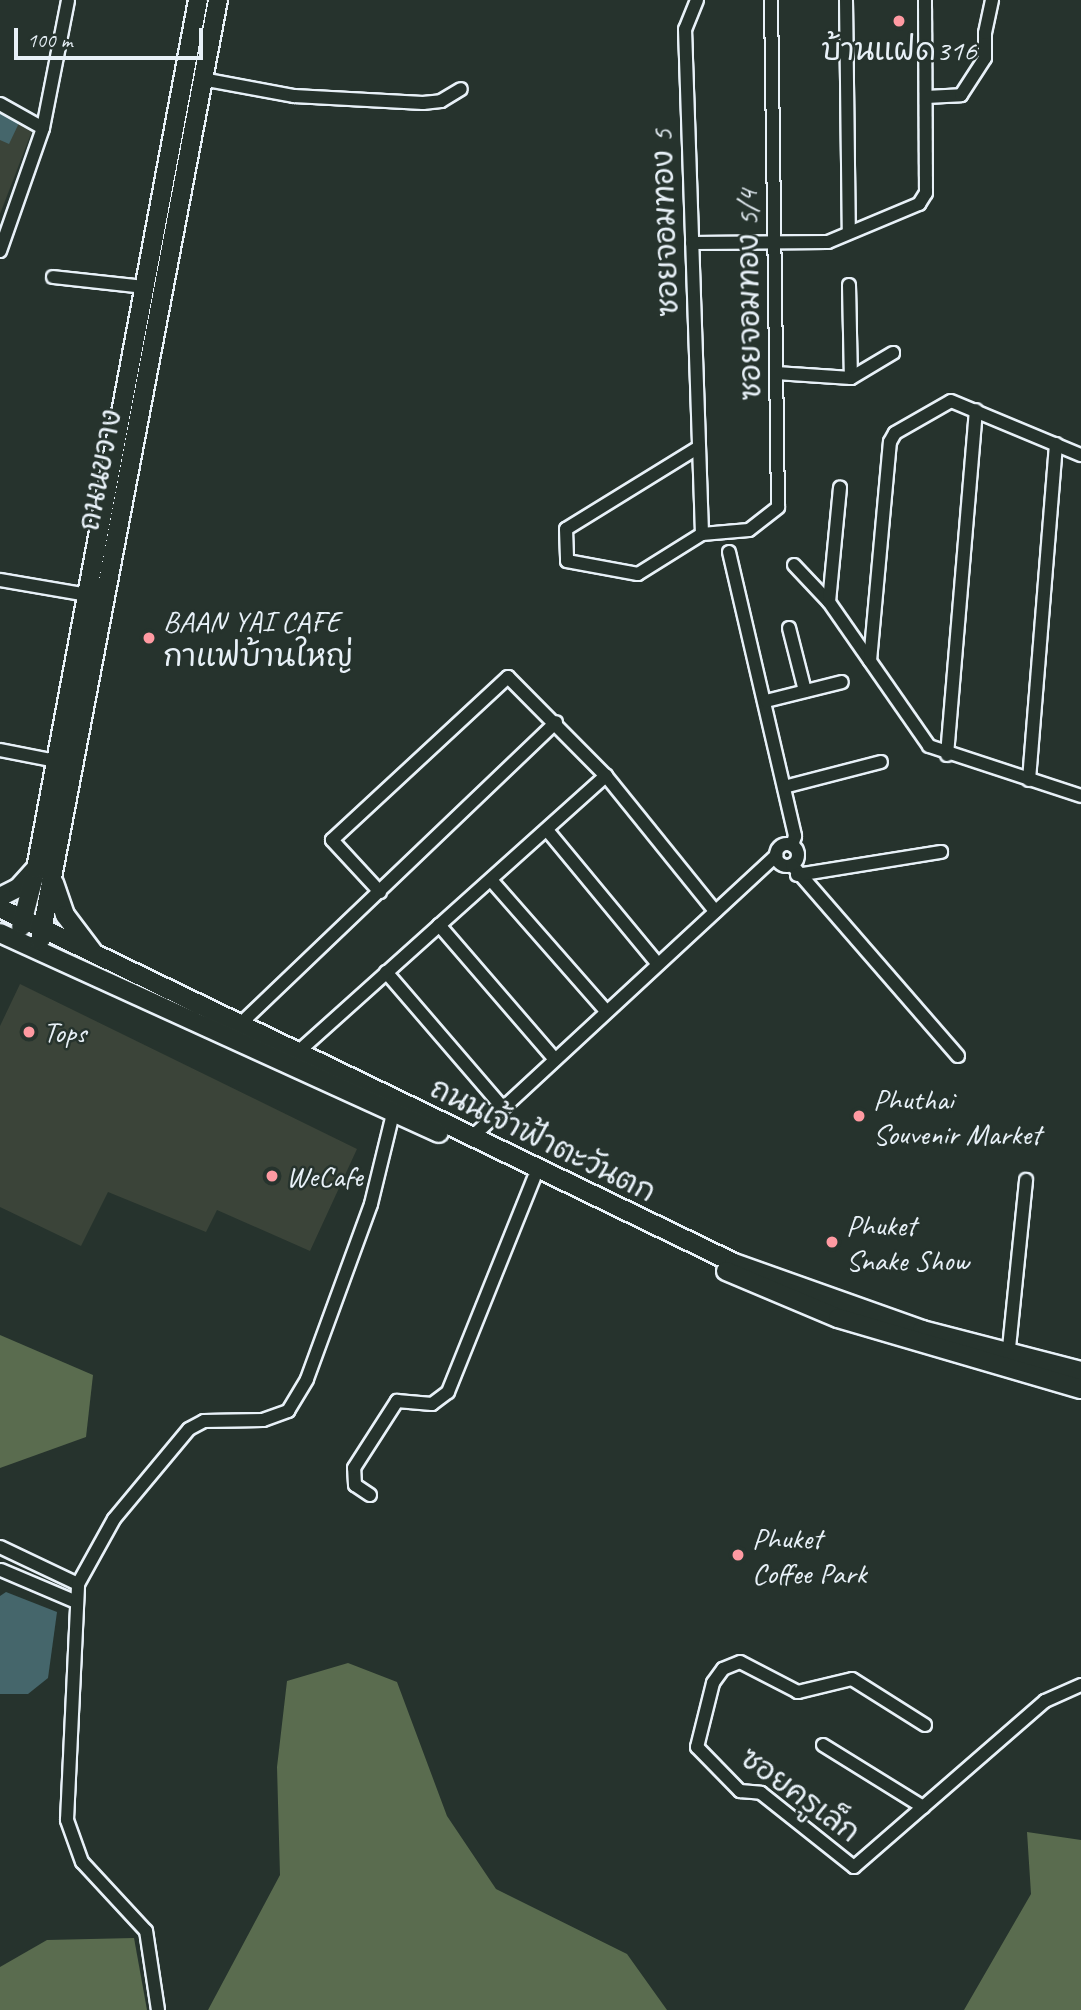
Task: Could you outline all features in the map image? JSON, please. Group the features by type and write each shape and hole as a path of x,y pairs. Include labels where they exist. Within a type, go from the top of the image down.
{"main road":[{"name":"ถนนขวาง","path":"8,937 24,920 56,761 96,596 183,133 198,0"},
{"name":"ถนนขวาง","path":"37,951 44,930 53,880 145,287 183,133 202,79 218,0"},
{"path":"0,897 18,888 36,869"},
{"path":"53,880 65,915 95,955"},
{"name":"ถนนเจ้าฟ้าตะวันตก","path":"0,908 95,955 393,1114 534,1178 754,1284 838,1318 1007,1361 1077,1375"},
{"name":"ถนนเจ้าฟ้าตะวันตก","path":"8,937 234,1030 298,1052 734,1263 1007,1361"}],"street":[{"path":"0,251 43,128 68,0"},
{"name":"ซอยจอมทอง 5","path":"697,0 685,29 702,534"},
{"name":"ซอยจอมทอง 5/4","path":"702,534 748,530 778,507 771,0"},
{"path":"846,0 849,232"},
{"path":"692,243 828,242 919,204 926,193 925,0"},
{"path":"926,97 961,95 985,58 985,33 992,0"},
{"path":"202,79 294,96 423,103 441,101 461,89"},
{"path":"0,104 43,128"},
{"path":"53,277 145,287"},
{"path":"849,285 851,377"},
{"path":"776,373 851,377 893,353"},
{"path":"870,661 890,442 895,433 917,417 951,401 1081,455"},
{"path":"947,755 976,410"},
{"path":"1029,780 1056,444"},
{"path":"699,447 566,529 567,561 638,574 702,534"},
{"path":"829,602 840,488"},
{"path":"729,551 766,701 795,836 792,846"},
{"path":"794,565 829,602 929,746 947,755 1081,796"},
{"path":"1,583 96,596"},
{"path":"789,628 805,691"},
{"path":"380,892 332,840 508,677 556,722 606,776 715,911"},
{"path":"766,701 842,682"},
{"path":"234,1030 556,722"},
{"path":"0,750 56,761"},
{"path":"784,787 881,762"},
{"path":"298,1052 606,776"},
{"path":"547,830 658,964"},
{"path":"472,1137 554,1058 776,855 779,847 792,846"},
{"path":"792,846 798,855 794,870"},
{"path":"794,870 941,852"},
{"path":"776,855 781,865 794,870 958,1056"},
{"path":"491,880 606,1012"},
{"path":"439,926 554,1058"},
{"path":"386,972 502,1107"},
{"path":"158,2010 146,1931 82,1862 67,1820 74,1601 78,1584 114,1519 189,1429 205,1421 262,1420 288,1411 307,1379 371,1204 393,1114"},
{"path":"370,1495 355,1485 354,1468 397,1401 432,1404 448,1392 534,1178"},
{"path":"1007,1361 1026,1180"},
{"path":"74,1601 0,1571 5,1550 78,1584"},
{"name":"ซอยครูเล็ก","path":"925,1725 852,1679 798,1692 740,1662 723,1669 713,1683 698,1747 740,1791 761,1793 854,1867 1045,1701 1079,1689"},
{"path":"822,1745 923,1807"}],"shaded area":[{"path":"0,106 32,131 0,214"},
{"path":"20,984 357,1149 310,1251 217,1210 206,1232 108,1192 81,1246 0,1207 0,1026"}],"green space":[{"path":"0,1335 93,1375 86,1437 0,1468"},
{"path":"348,1663 397,1682 447,1816 496,1889 627,1954 667,2010 208,2010 280,1875 277,1767 287,1681"},
{"path":"1027,1832 1081,1840 1081,2010 964,2010 1031,1894"},
{"path":"134,1938 147,2010 0,2010 0,1967 47,1940"}],"water":[{"path":"0,113 19,123 9,144 0,140"},
{"path":"6,1592 57,1612 48,1678 28,1694 0,1694 0,1596"}],"place":[{"name":"บ้านแฝด316","path":"899,21"},
{"name":"BAAN YAI CAFE กาแฟบ้านใหญ่","path":"149,638"},
{"name":"Tops","path":"29,1032"},
{"name":"Phuthai Souvenir Market","path":"859,1116"},
{"name":"WeCafe","path":"272,1176"},
{"name":"Phuket Snake Show","path":"832,1242"},
{"name":"Phuket Coffee Park","path":"738,1555"}]}
